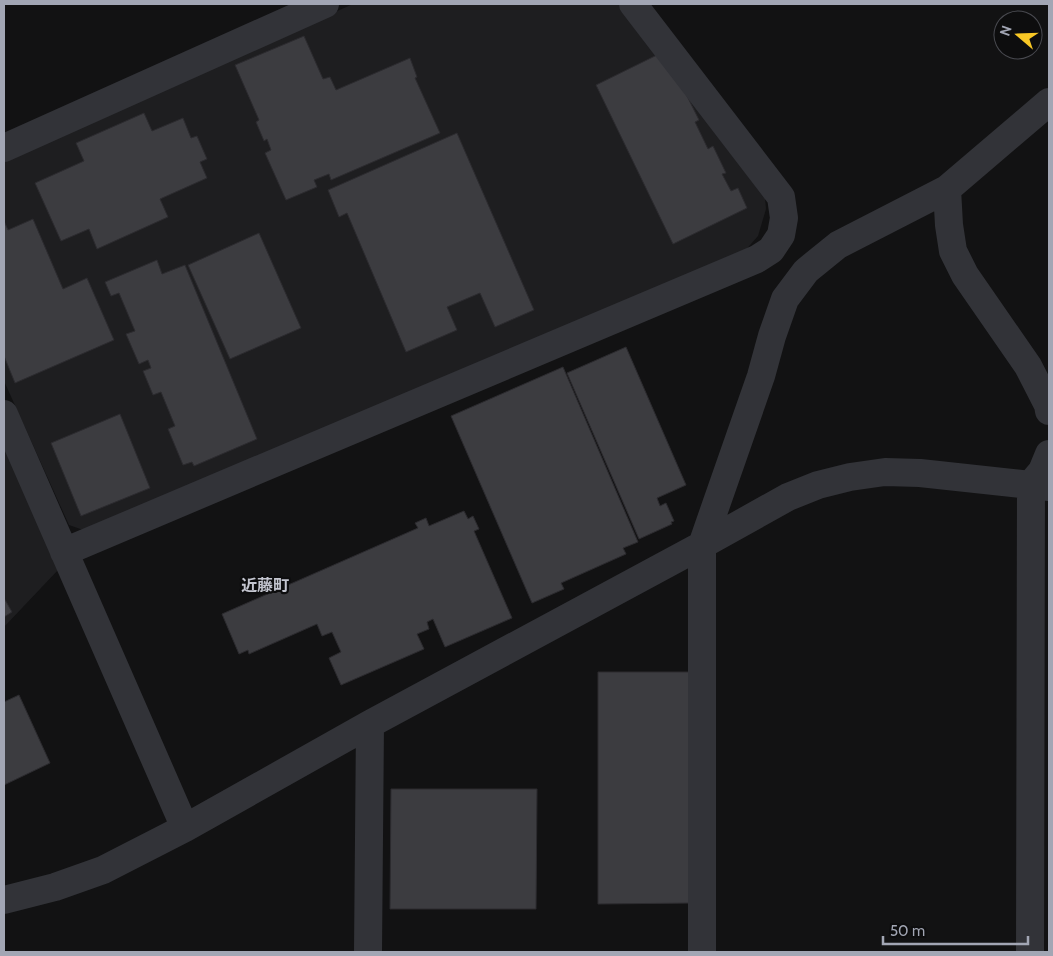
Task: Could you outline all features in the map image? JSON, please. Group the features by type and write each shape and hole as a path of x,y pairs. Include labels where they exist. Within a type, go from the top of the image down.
{"street":[{"path":"4,148 325,4"},
{"path":"64,552 757,259 771,250 781,235 784,218 781,197 632,4"},
{"path":"702,952 702,545 761,376 785,299 806,271 838,246 947,189 1049,102"},
{"path":"947,189 953,251 964,275 1028,366 1048,405 1049,411"},
{"path":"4,414 185,828"},
{"path":"1030,952 1040,868 1040,486 1042,471 1049,454"},
{"path":"4,900 55,887 103,870 185,828 370,724 788,498 818,485 850,477 885,472 920,473 1040,486"},
{"path":"368,952 370,724"}],"shaded area":[{"path":"353,4 626,4 764,187 766,209 758,236 743,253 89,532 69,525 4,381 4,160"},
{"path":"4,440 58,570 4,627"}],"building":[{"path":"304,36 323,79 330,77 336,90 410,58 417,77 415,78 440,133 331,180 329,174 314,180 317,187 286,200 265,153 271,150 267,139 264,141 256,122 259,120 235,65"},
{"path":"659,54 673,68 699,120 695,122 708,149 713,146 726,173 722,174 731,191 738,188 747,208 673,244 596,85"},
{"path":"144,113 152,131 183,118 191,138 197,136 207,159 200,162 207,178 160,199 168,217 97,249 89,229 61,241 35,183 84,161 76,143"},
{"path":"457,133 534,310 495,327 480,293 447,307 457,330 406,352 347,213 339,217 328,190"},
{"path":"33,219 63,289 87,278 114,340 15,383 4,356 4,221 8,230"},
{"path":"259,233 301,328 230,359 188,265"},
{"path":"157,260 162,274 185,265 257,439 194,466 192,462 183,465 168,429 175,426 161,392 153,395 143,371 151,368 148,360 139,364 126,334 135,331 119,293 111,296 105,282"},
{"path":"626,347 686,485 657,498 660,506 666,503 674,521 671,522 672,524 639,539 567,373"},
{"path":"563,367 638,542 623,548 626,554 561,583 564,589 532,603 451,416"},
{"path":"120,414 150,488 81,516 51,443"},
{"path":"464,511 468,519 473,516 479,529 474,531 512,618 445,647 433,619 427,622 429,629 417,634 424,649 341,685 329,658 341,652 332,632 322,636 317,624 249,654 248,650 239,654 222,614 418,528 415,523 426,518 429,526"},
{"path":"4,598 12,612 4,617"},
{"path":"598,672 692,672 692,903 598,904"},
{"path":"19,695 50,763 4,785 4,702"},
{"path":"391,789 537,789 536,909 390,909"}],"district":[{"name":"近藤町","path":"265,585"}]}
